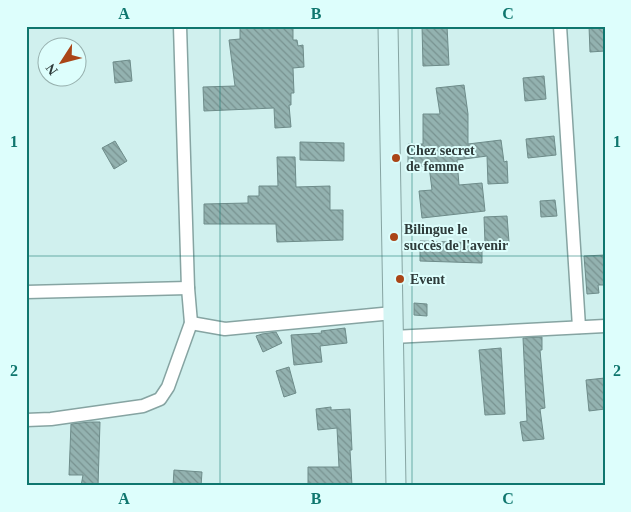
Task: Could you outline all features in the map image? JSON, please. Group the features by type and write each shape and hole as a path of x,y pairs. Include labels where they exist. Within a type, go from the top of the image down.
{"street":[{"path":"26,420 51,419 143,406 160,399 168,387 191,323 188,288 180,26"},
{"path":"388,26 396,486"},
{"path":"560,26 579,327"},
{"path":"26,292 188,288"},
{"path":"191,323 224,329 393,313"},
{"path":"393,337 605,326"}],"building":[{"path":"240,26 293,26 293,40 297,40 298,46 303,45 304,67 293,68 294,93 291,93 291,105 289,105 291,127 275,128 274,108 204,111 203,87 235,86 229,40 240,39"},
{"path":"422,26 447,26 449,65 423,66"},
{"path":"589,26 605,26 605,51 590,52"},
{"path":"130,60 132,81 115,83 113,62"},
{"path":"544,76 546,99 525,101 523,78"},
{"path":"464,85 468,114 468,144 501,140 504,162 507,161 508,183 488,184 487,156 457,160 459,185 482,183 485,211 422,218 419,191 432,190 429,166 408,166 408,144 423,144 423,114 440,114 436,88"},
{"path":"554,136 556,155 528,158 526,139"},
{"path":"115,141 127,161 114,169 102,148"},
{"path":"300,142 344,143 344,161 300,160"},
{"path":"277,157 295,157 296,187 330,186 330,210 343,210 343,240 277,242 276,224 204,224 204,204 248,203 248,196 259,196 259,186 278,186"},
{"path":"555,200 557,216 541,217 540,201"},
{"path":"507,216 509,242 485,243 484,217"},
{"path":"420,241 482,243 482,263 420,261"},
{"path":"605,255 605,285 598,285 599,293 587,294 584,256"},
{"path":"414,303 427,304 427,316 414,315"},
{"path":"345,328 347,343 320,346 322,362 294,365 291,335 322,333 321,331"},
{"path":"276,332 282,343 263,352 256,336"},
{"path":"542,337 542,350 540,350 545,408 540,409 544,439 523,441 520,422 527,421 523,338"},
{"path":"501,348 505,414 485,415 479,350"},
{"path":"289,367 296,393 284,397 276,371"},
{"path":"605,378 605,409 589,411 586,380"},
{"path":"331,407 331,410 350,409 352,486 308,486 308,467 339,467 337,428 318,430 316,409"},
{"path":"100,422 98,486 81,486 83,475 69,475 71,424"},
{"path":"174,470 202,472 201,486 173,486"}],"place":[{"name":"Chez secret de femme","path":"396,158"},
{"name":"Bilingue le succès de l'avenir","path":"394,237"},
{"name":"Event","path":"400,279"}]}
